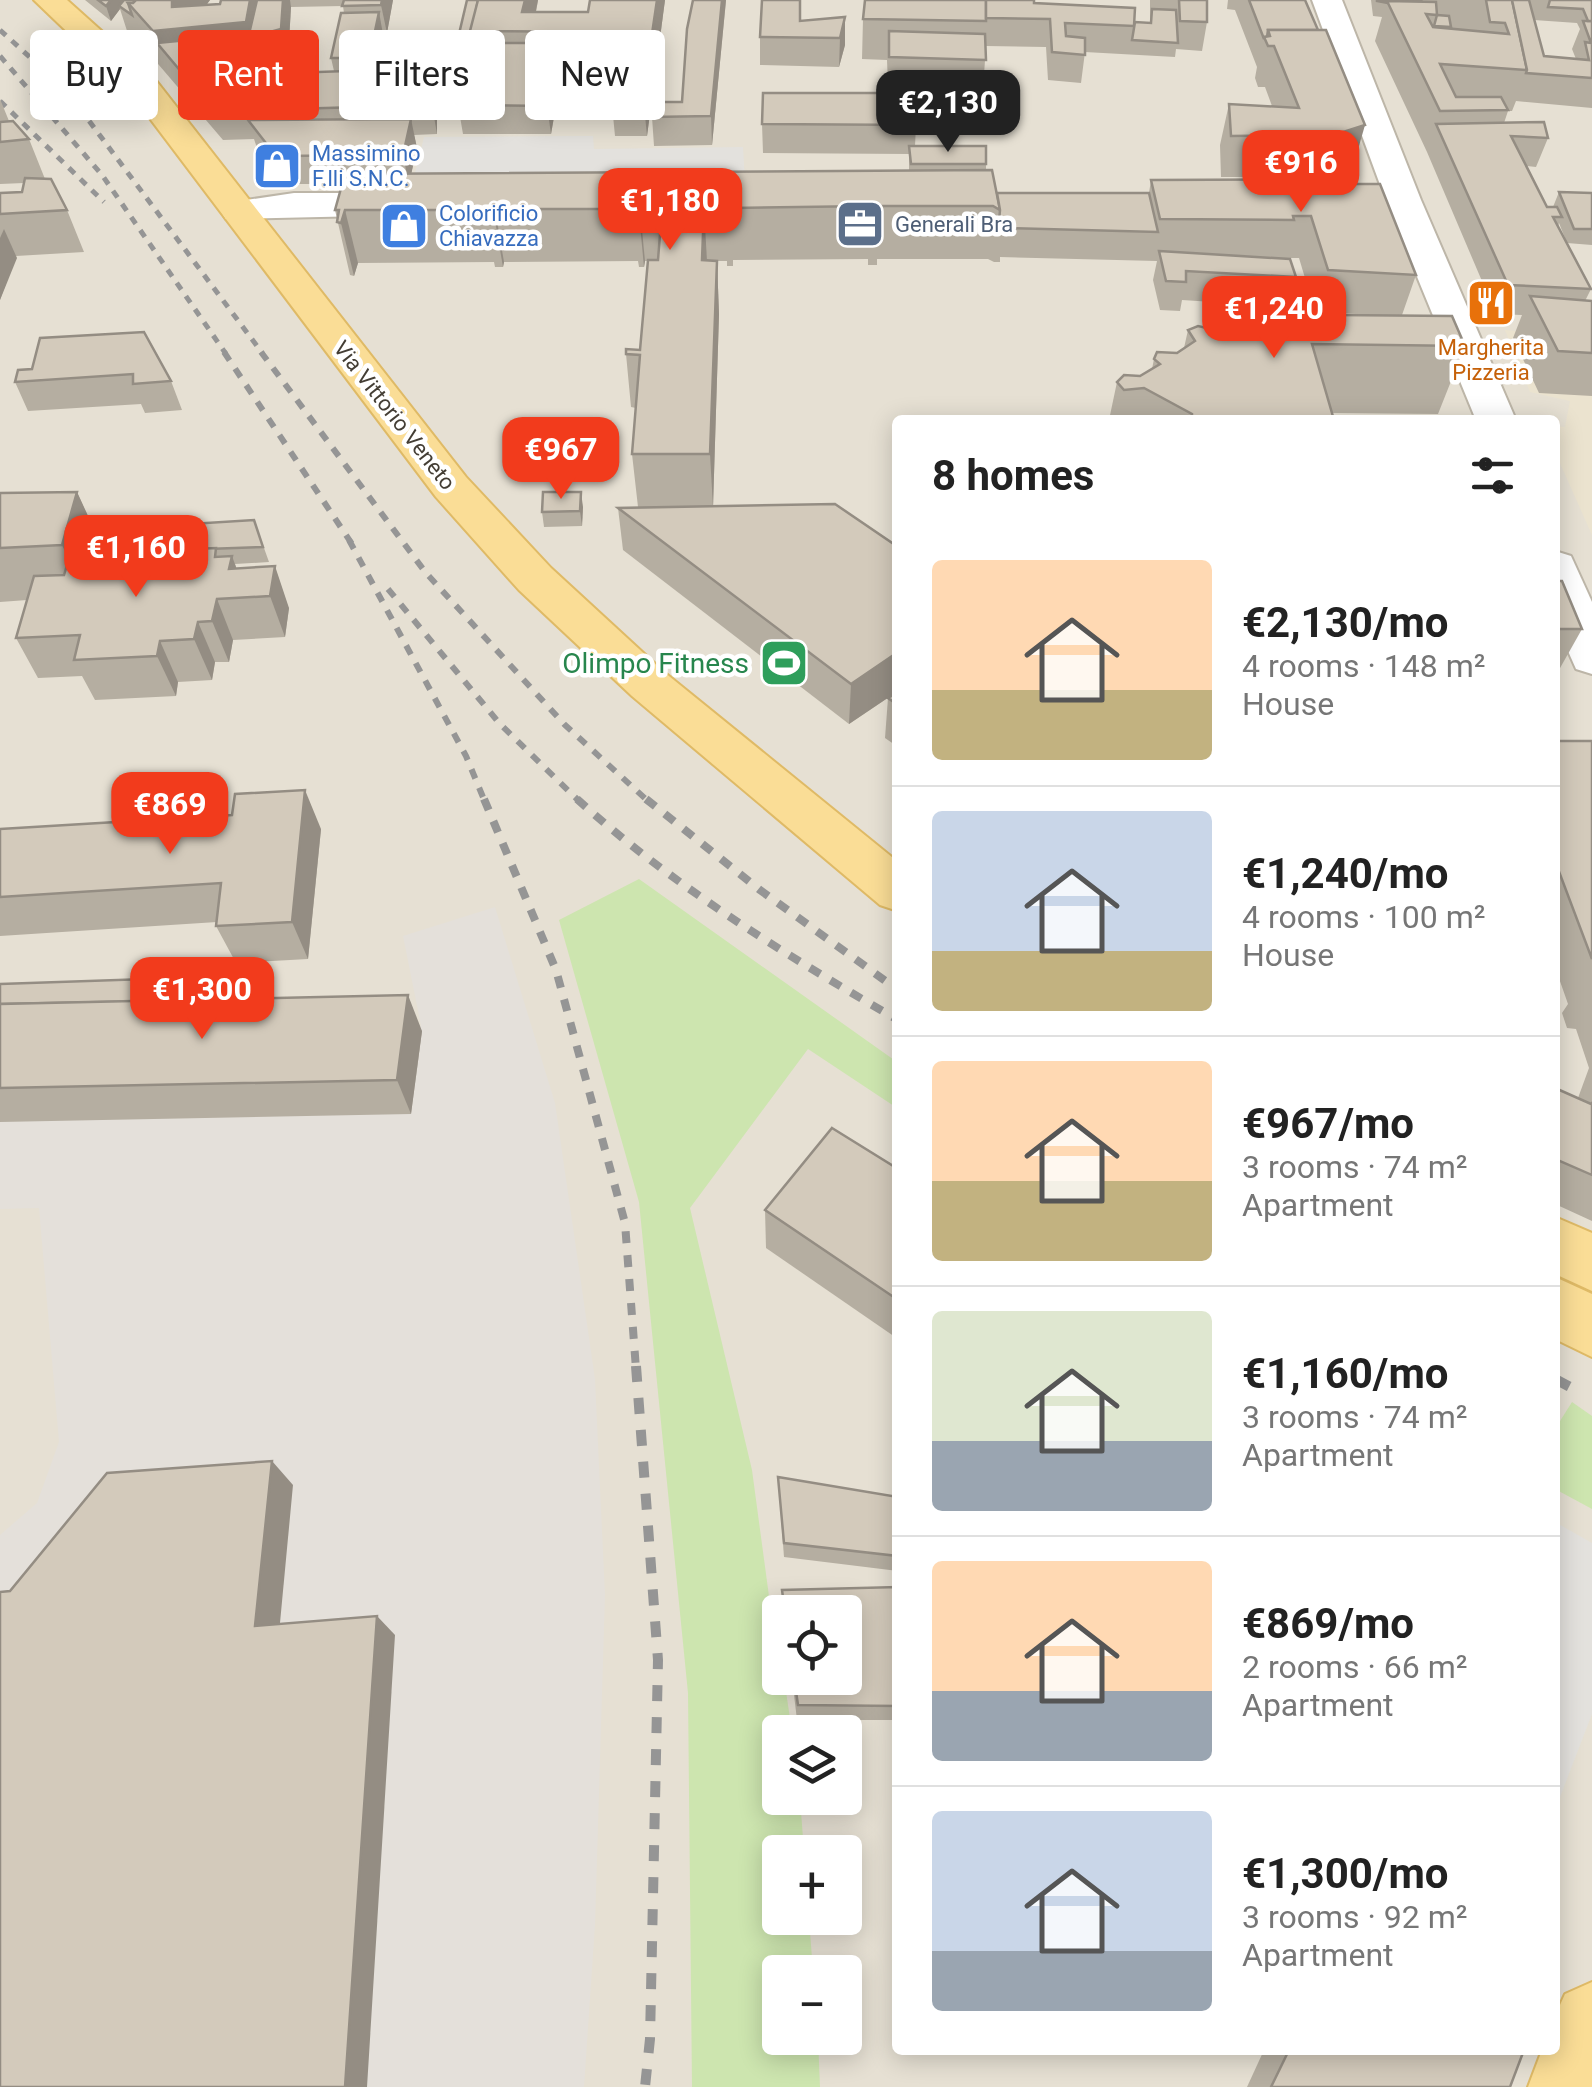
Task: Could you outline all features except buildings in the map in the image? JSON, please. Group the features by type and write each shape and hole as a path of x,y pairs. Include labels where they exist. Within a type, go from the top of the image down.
{"main road":[{"name":"Via Vittorio Veneto","path":"49,0 142,84 452,487 535,579 648,684 892,886"},
{"name":"Via Vittorio Veneto","path":"826,833 892,864"},
{"path":"1560,1247 1592,1263"},
{"path":"1560,1308 1592,1328"}],"street":[{"path":"1327,0 1403,200 1494,415"},
{"path":"1284,201 1403,200"},
{"path":"238,211 294,204 436,204"},
{"path":"1560,578 1592,658"}],"shaded area":[{"path":"0,0 1592,0 1592,2087 0,2087"},
{"path":"593,136 594,149 743,147 745,181 412,185 424,137"},
{"path":"1505,330 1592,338 1592,535 1560,463 1560,426 1565,427 1570,401 1530,392"},
{"path":"495,907 555,1103 595,1379 605,1595 595,1925 584,2087 0,2087 0,1535 37,1503 59,1442 39,1208 0,1209 0,1039 421,1026 403,936"},
{"path":"1560,1525 1592,1543 1592,1714 1560,1797"}],"green space":[{"path":"639,879 892,1058 892,1105 808,1049 690,1208 752,1470 769,1595 762,1595 762,1695 787,1695 789,1715 762,1715 762,1815 801,1815 803,1835 762,1835 762,1935 810,1935 812,1955 762,1955 762,2055 819,2055 820,2087 692,2087 688,1693 639,1202 559,920"},
{"path":"1572,1402 1592,1416 1592,1509 1560,1492 1560,1421"}],"railway":[{"path":"0,30 66,90 263,354"},
{"path":"0,56 102,175 226,354"},
{"path":"0,101 104,202"},
{"path":"224,352 356,550"},
{"path":"261,352 426,573 565,725 649,802"},
{"path":"349,540 466,756 485,802"},
{"path":"388,589 500,724 580,802"},
{"path":"484,799 556,970 625,1223 636,1369"},
{"path":"577,799 692,890 773,945 892,1016"},
{"path":"646,799 760,890 892,986"},
{"path":"636,1366 658,1660 650,2039 645,2087"},
{"path":"1560,1382 1574,1389"}],"place":[{"name":"Massimino F.lli S.N.C.","path":"277,166"},
{"name":"Generali Bra","path":"860,224"},
{"name":"Colorificio Chiavazza","path":"404,226"},
{"name":"Margherita Pizzeria","path":"1491,303"},
{"name":"Olimpo Fitness","path":"784,663"}]}
